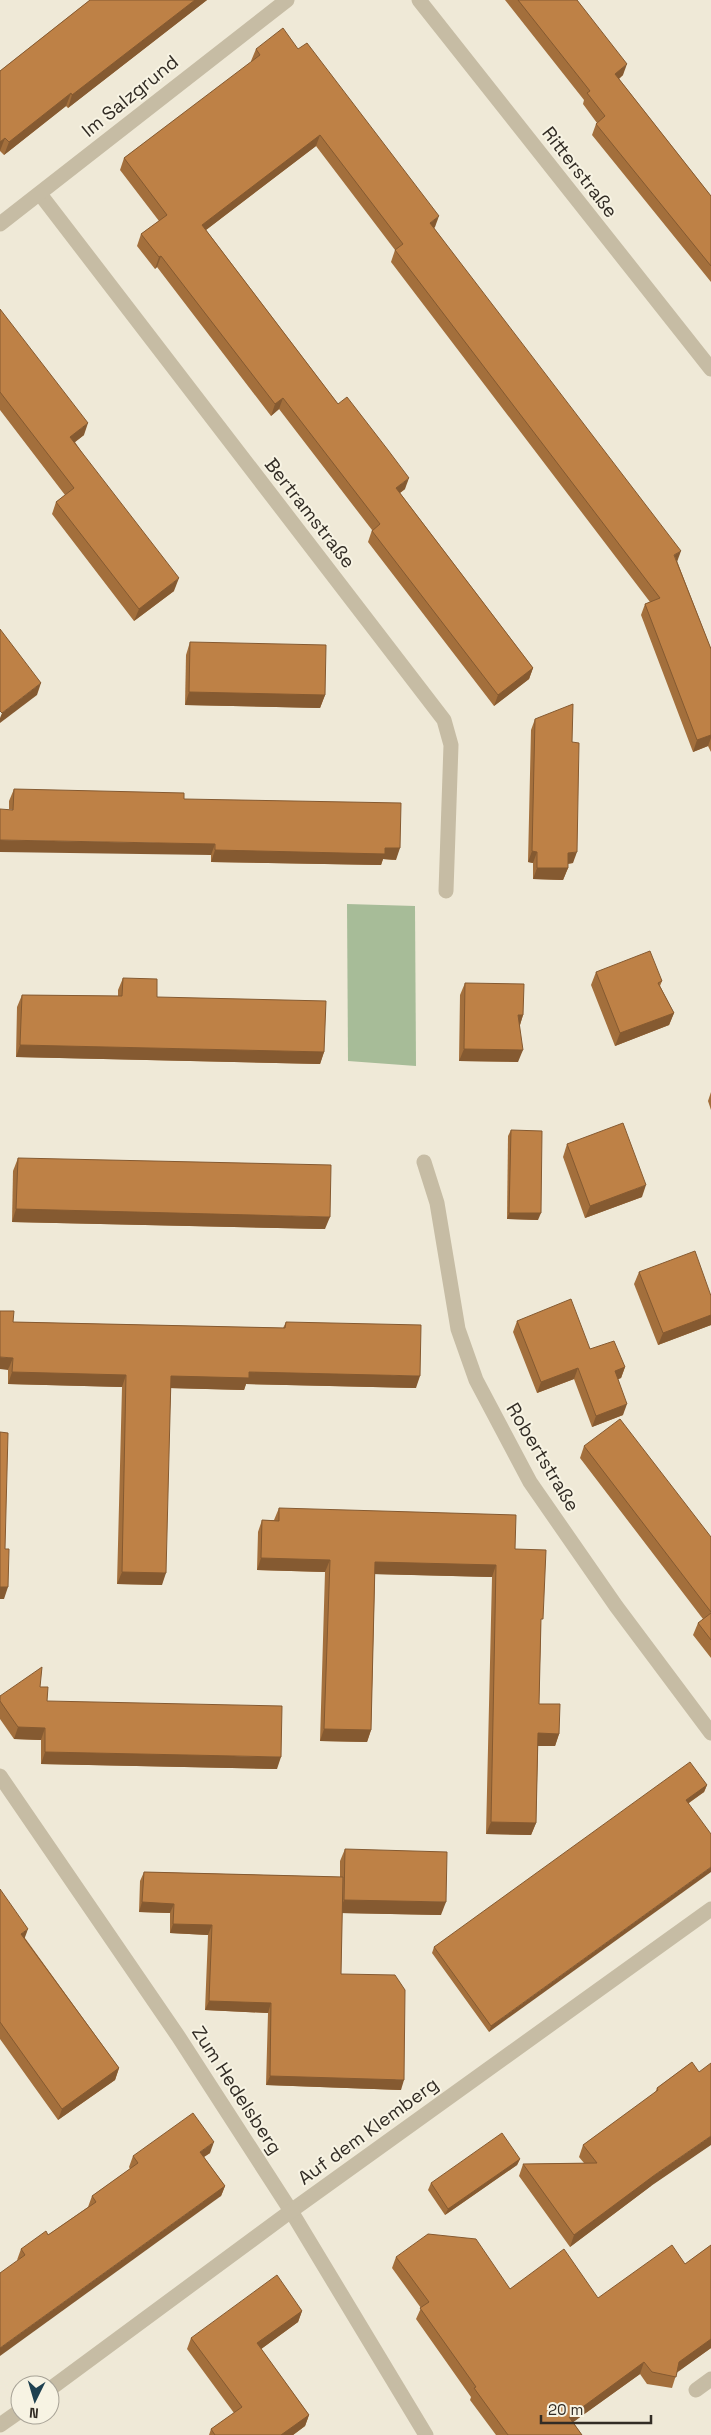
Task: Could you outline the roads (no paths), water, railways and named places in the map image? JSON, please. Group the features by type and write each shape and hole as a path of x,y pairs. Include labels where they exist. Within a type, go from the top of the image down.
{"street":[{"name":"Im Salzgrund","path":"0,224 286,0"},
{"name":"Ritterstraße","path":"419,0 711,368"},
{"name":"Bertramstraße","path":"40,194 444,720 451,745 446,891"},
{"name":"Robertstraße","path":"424,1162 436,1203 458,1330 476,1380 530,1482 616,1606 711,1734"},
{"name":"Zum Hedelsberg","path":"0,1776 178,2036 291,2210 426,2435"},
{"name":"Auf dem Klemberg","path":"60,2382 291,2210 711,1909"},
{"path":"696,2390 711,2379"}]}
